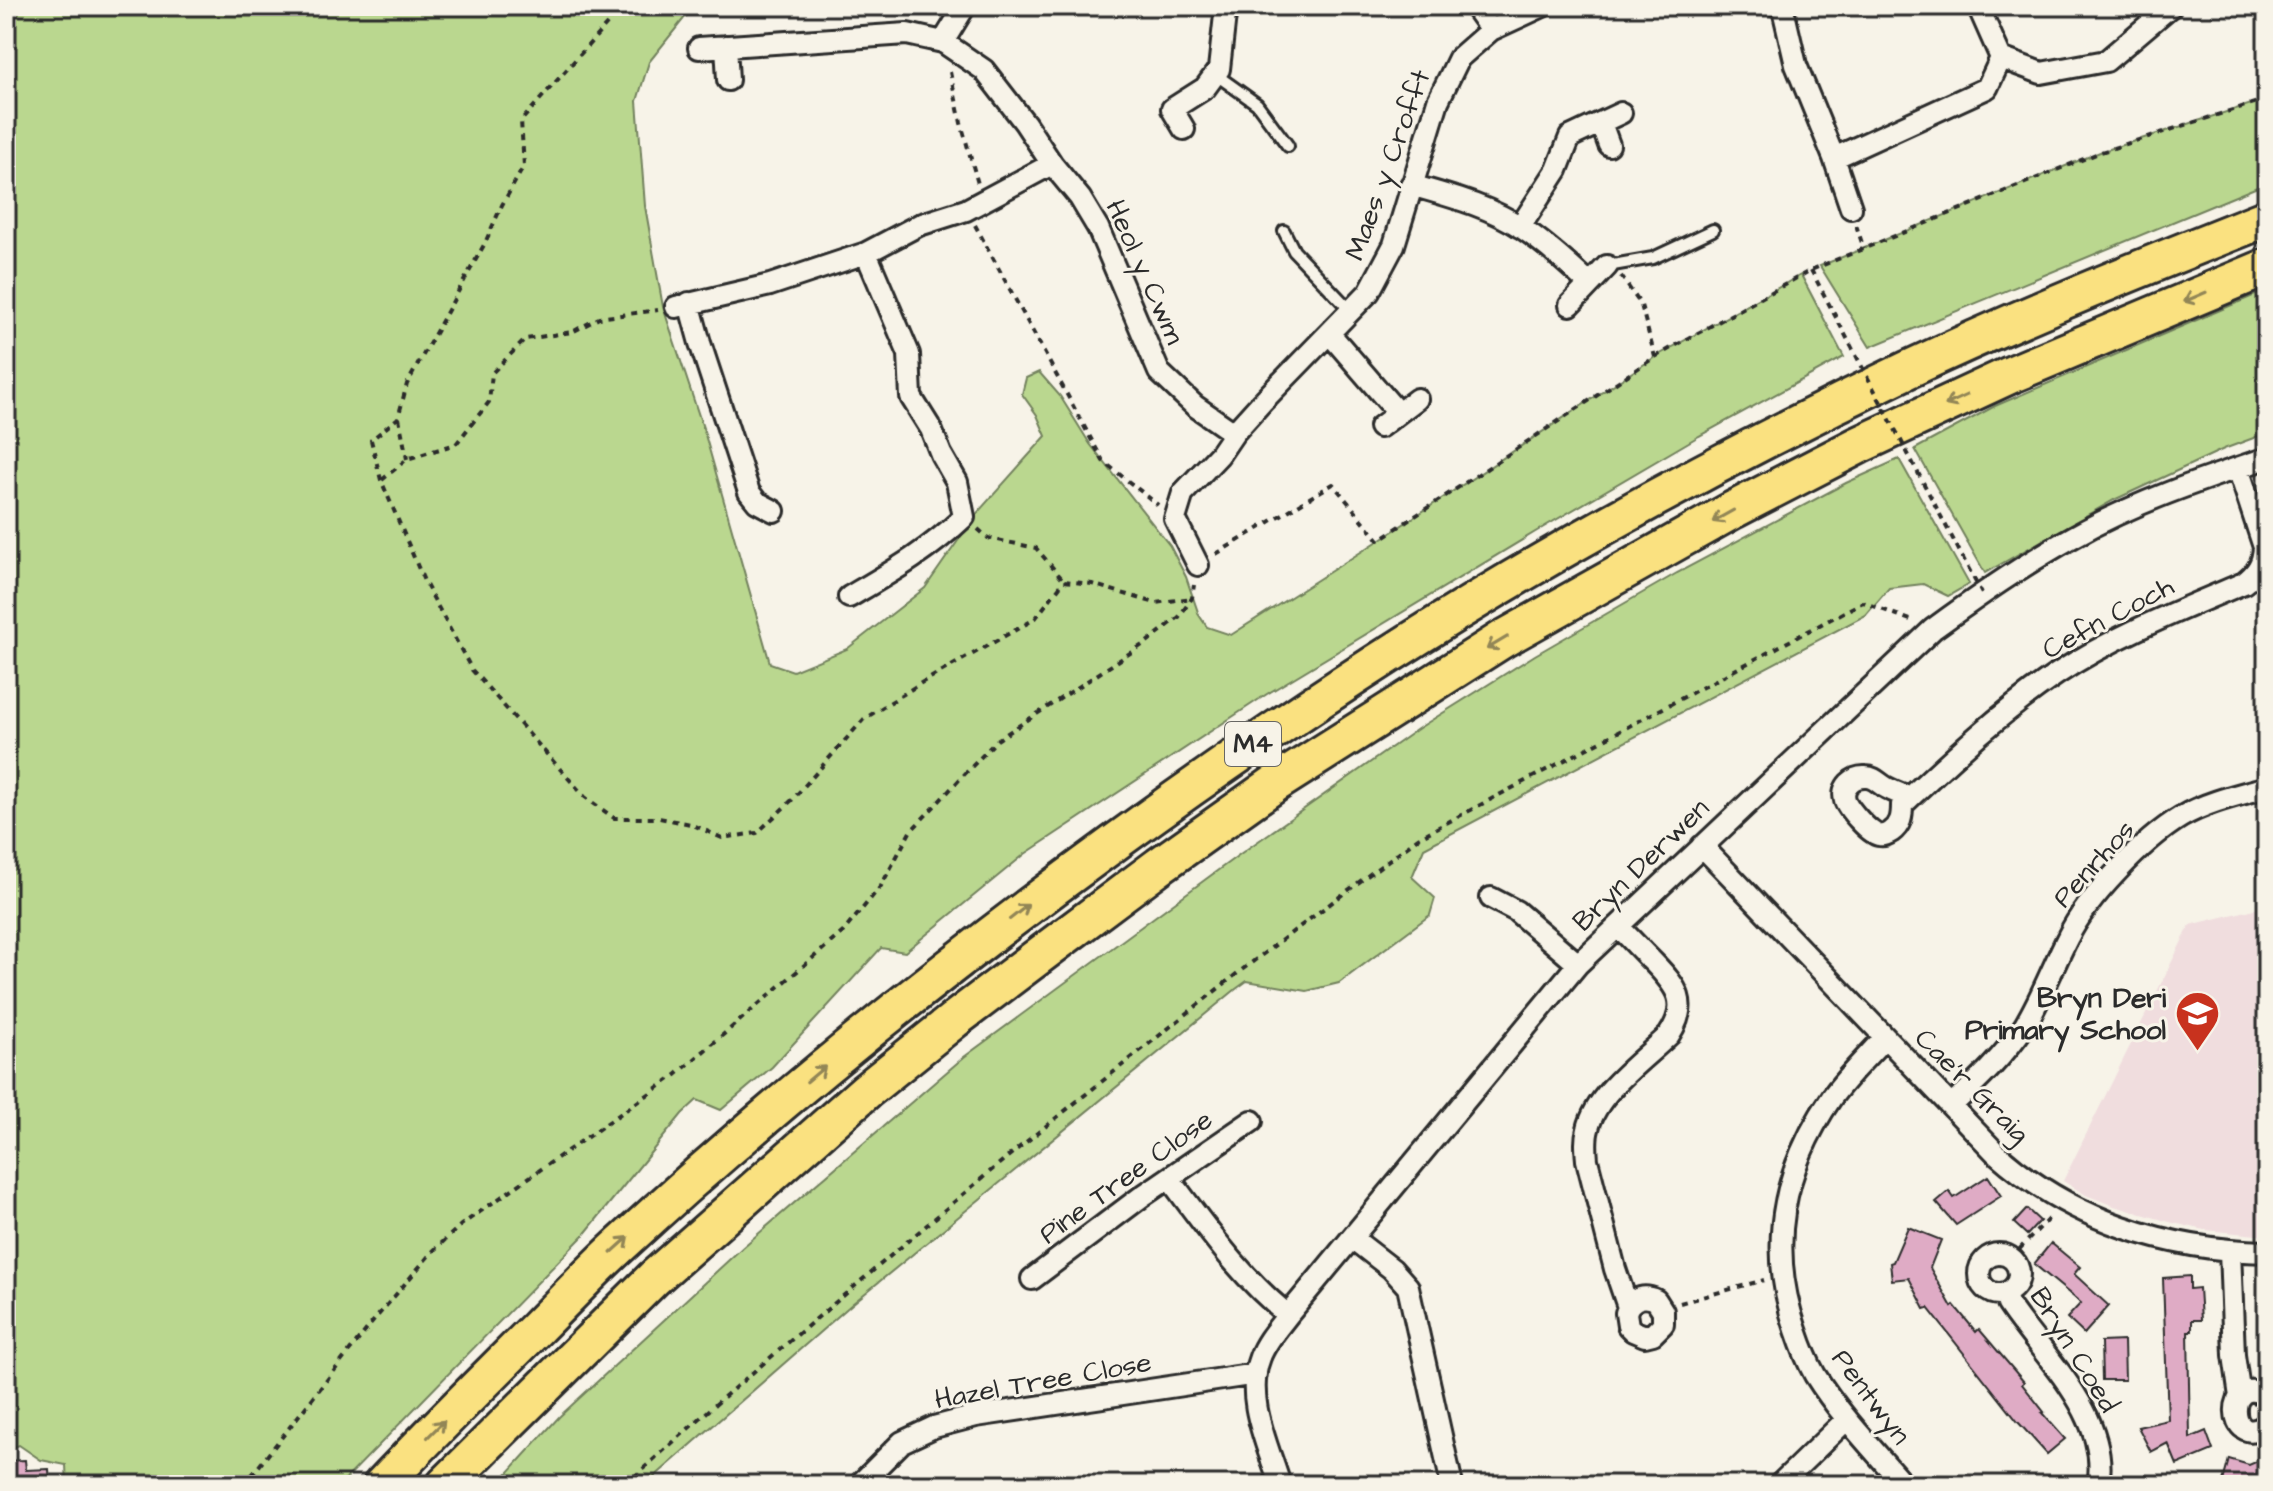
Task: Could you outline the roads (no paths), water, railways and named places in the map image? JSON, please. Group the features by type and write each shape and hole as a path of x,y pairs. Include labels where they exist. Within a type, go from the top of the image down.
{"highway":[{"name":"M4","path":"382,1485 613,1251 835,1057 1029,905 1224,763 1472,603 1610,523 1814,416 1998,330 2267,218"},
{"name":"M4","path":"445,1485 654,1278 866,1091 1052,946 1276,783 1503,639 1733,510 1859,445 2010,375 2267,267"}],"street":[{"path":"699,48 907,34 945,44 965,6"},
{"path":"1184,129 1172,109 1205,88 1219,69 1226,6"},
{"path":"1474,6 1491,30"},
{"name":"Maes y Crofft","path":"1234,433 1369,292 1394,245 1438,101 1459,58 1491,30 1543,6"},
{"path":"1778,6 1783,9 1796,65 1851,208"},
{"path":"1978,6 2001,58 2041,73 2106,61 2171,6"},
{"name":"Heol y Cwm","path":"945,44 984,70 1080,198 1098,228 1159,372 1195,406 1234,433"},
{"path":"726,46 728,80"},
{"path":"1834,158 1987,88 2001,58"},
{"path":"1520,227 1557,170 1570,137 1621,113"},
{"path":"1601,123 1609,145"},
{"path":"774,511 757,502 749,492 700,343 683,305 770,285 866,253 919,225 974,206 1052,164"},
{"path":"1411,185 1470,203 1520,227 1557,254 1589,284"},
{"path":"849,597 915,558 964,517 957,482 941,454 938,425 911,397 909,354 866,253"},
{"path":"1570,305 1607,266"},
{"path":"1329,333 1398,413"},
{"path":"1380,427 1417,399"},
{"path":"1198,565 1175,519 1183,493 1219,455 1234,433"},
{"name":"Bryn Derwen","path":"1280,1485 1258,1411 1255,1387 1260,1357 1266,1346 1288,1315 1578,964 1933,629 2073,536 2115,516 2267,458"},
{"name":"Cefn Coch","path":"1910,797 2003,714 2058,673 2142,628 2244,583 2254,575 2263,558 2264,547 2238,468"},
{"name":"Penrhos","path":"1951,1106 1998,1061 2012,1043 2049,982 2078,920 2125,864 2181,817 2207,805 2267,787"},
{"name":"Cae'r Graig","path":"1702,846 1951,1106 2011,1166 2034,1183 2088,1214 2140,1234 2230,1250 2267,1252"},
{"path":"1516,911 1528,893"},
{"path":"1491,898 1516,911 1578,964"},
{"path":"1618,926 1672,982 1679,995 1680,1010 1669,1035 1595,1108 1585,1143 1615,1269 1628,1307 1628,1326 1645,1336 1653,1334 1663,1324 1662,1307 1656,1300 1643,1297 1628,1307"},
{"name":"Pentwyn","path":"1885,1037 1832,1097 1802,1148 1783,1217 1782,1275 1792,1317 1813,1372 1847,1419 1904,1485"},
{"name":"Pine Tree Close","path":"1032,1279 1252,1121"},
{"path":"1169,1178 1235,1265 1288,1315"},
{"path":"1352,1238 1392,1269 1408,1287 1452,1485"},
{"path":"2230,1250 2234,1355 2240,1397"},
{"path":"1999,1254 2011,1258 2019,1274 2015,1285 2005,1293 1986,1289 1980,1277 1982,1264 1999,1254"},
{"name":"Bryn Coed","path":"2005,1293 2008,1304 2054,1364 2089,1420 2100,1456 2098,1485"},
{"name":"Hazel Tree Close","path":"859,1485 902,1442 934,1427 990,1414 1256,1374"},
{"path":"2267,1397 2257,1392 2245,1394 2234,1409 2241,1426 2253,1430 2267,1424"},
{"path":"1779,1485 1847,1419"}],"lane":[{"path":"1215,74 1257,104 1288,146"},
{"path":"1607,266 1653,258 1713,230"},
{"path":"1284,231 1294,251 1351,311"}],"place":[{"name":"Bryn Deri Primary School","path":"2197,1053"}]}
